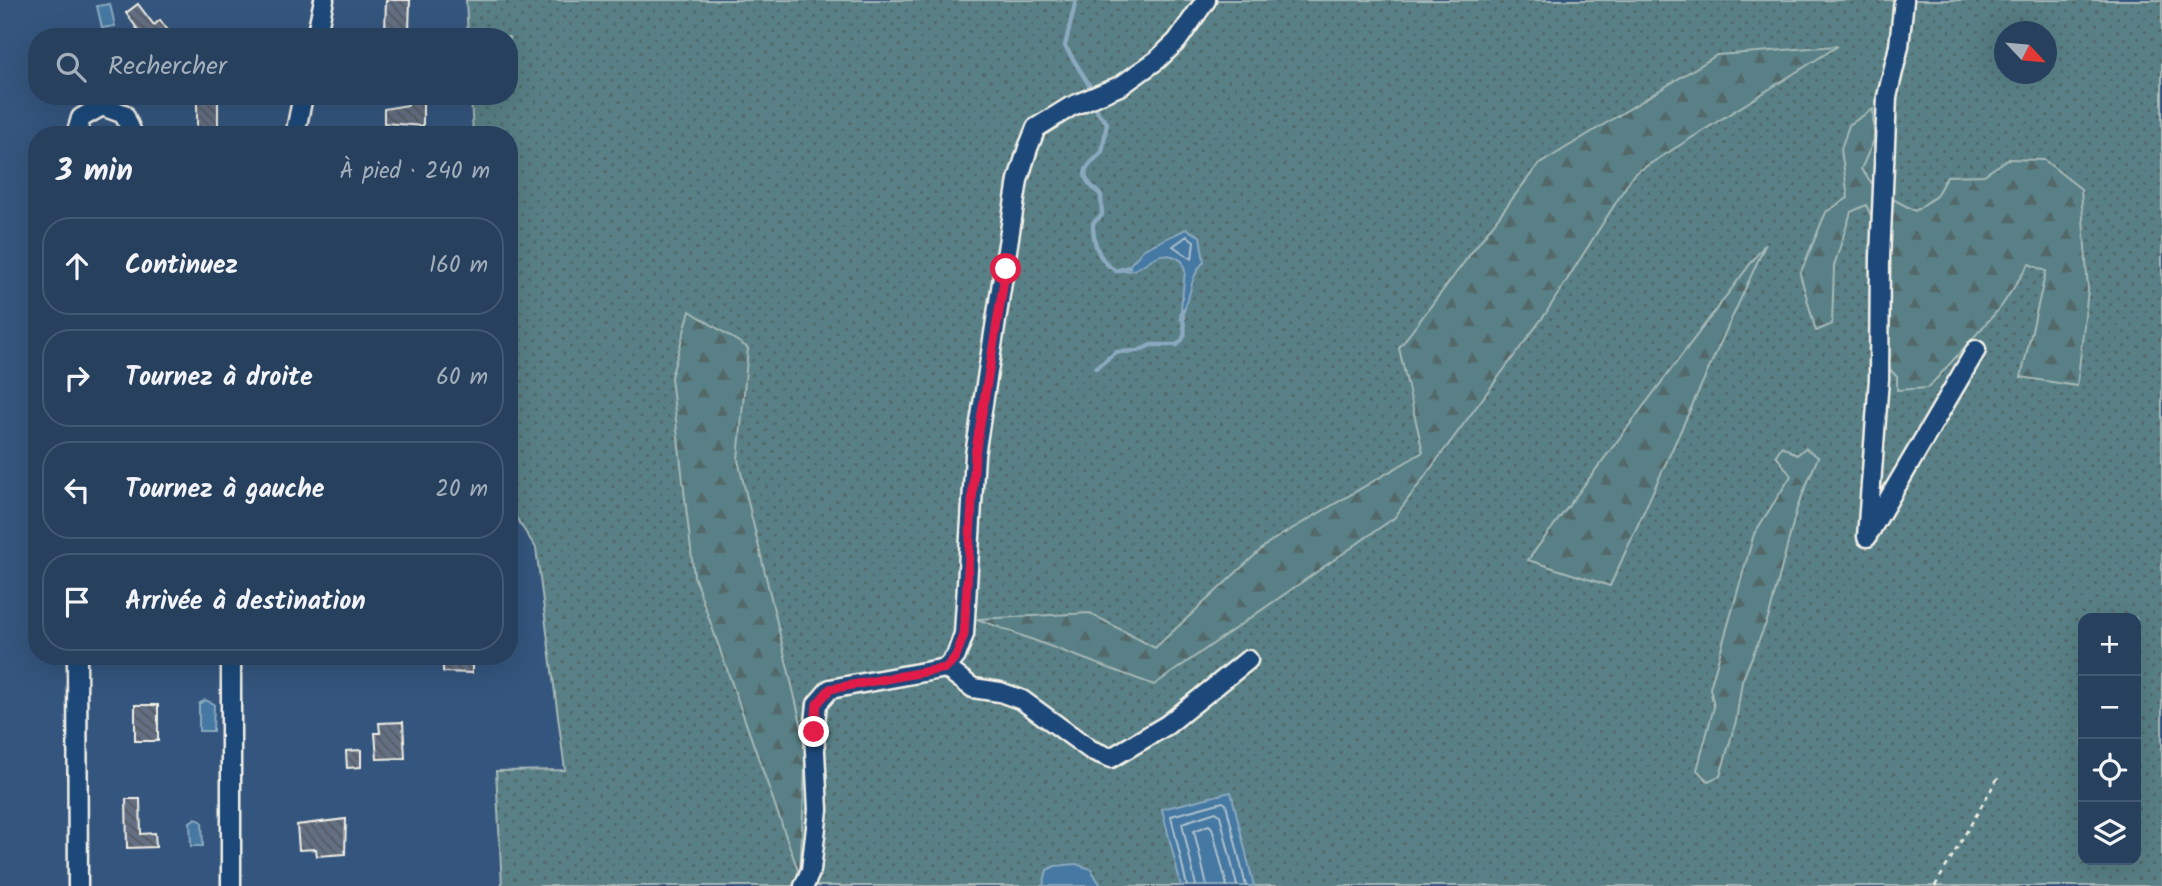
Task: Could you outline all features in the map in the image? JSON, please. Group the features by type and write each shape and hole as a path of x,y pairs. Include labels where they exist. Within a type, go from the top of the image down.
{"street":[{"path":"318,28 324,0"},
{"path":"804,886 811,870 818,810 814,732 817,704 830,689 946,668 956,656 964,635 975,455 1018,180 1036,128 1070,107 1122,85 1157,60 1177,41 1206,0"},
{"path":"1904,0 1899,46 1887,97 1880,257 1879,379 1867,537 1976,350"},
{"path":"297,126 301,105"},
{"path":"79,126 81,118 94,108 102,106 124,114 129,126"},
{"path":"946,668 974,688 1000,692 1022,700 1091,750 1111,758 1167,725 1248,660"},
{"path":"77,665 78,886"},
{"path":"231,665 231,886"}],"path":[{"path":"1935,886 1999,776"}],"green space":[{"path":"466,0 2162,0 2162,886 502,886 496,771 565,770 536,548 518,521 518,126 473,126 471,105 518,105 518,28 468,28"},
{"path":"1838,46 1634,174 1546,313 1394,518 1154,685 977,619 1090,613 1155,648 1268,543 1423,452 1399,348 1538,165 1717,55"},
{"path":"1873,109 1874,140 1861,169 1878,191 1915,211 1936,196 1947,176 1984,175 2008,159 2044,160 2081,189 2088,290 2077,386 2021,377 2046,271 2029,264 2001,307 1928,388 1897,390 1897,377 1885,364 1885,244 1866,205 1851,212 1834,266 1832,324 1816,331 1800,274 1826,212 1848,198 1841,149 1849,125"},
{"path":"1766,243 1610,586 1528,560"},
{"path":"690,311 748,348 738,460 806,744 800,876 694,576 671,377"},
{"path":"1782,446 1797,455 1805,448 1818,457 1797,508 1769,616 1742,681 1736,721 1720,776 1708,781 1697,770 1714,707 1710,688 1754,534 1791,476 1776,455"}],"water":[{"path":"110,4 115,26 102,28 97,6"},
{"path":"1186,229 1200,236 1204,262 1195,275 1180,318 1185,271 1182,261 1172,256 1157,256 1139,268 1124,271 1144,249"},
{"path":"205,700 214,704 213,731 199,731 199,704"},
{"path":"1231,792 1254,886 1181,886 1162,809"},
{"path":"196,818 202,822 203,846 191,846 190,822"},
{"path":"1076,864 1091,869 1101,886 1043,886 1047,870 1055,866"}],"building":[{"path":"386,0 410,0 409,28 385,28"},
{"path":"138,4 154,25 160,20 166,28 137,28 126,13"},
{"path":"197,105 218,105 218,126 197,126"},
{"path":"423,105 423,126 384,123 384,109"},
{"path":"443,665 472,665 472,673 443,672"},
{"path":"135,705 158,705 158,741 135,741"},
{"path":"403,722 405,758 377,759 375,733 380,733 379,723"},
{"path":"361,750 361,767 347,768 346,751"},
{"path":"126,799 140,799 141,834 155,833 156,847 127,848"},
{"path":"346,819 345,854 317,856 316,849 299,850 297,825"}],"waterway":[{"path":"1076,0 1065,46 1091,88"},
{"path":"1095,104 1098,113 1107,123 1102,152 1085,173 1088,182 1101,195 1102,215 1093,223 1094,238 1101,257 1110,267 1116,271 1129,267"},
{"path":"1096,368 1116,352 1138,351 1151,345 1177,345 1185,332 1183,310"}],"route":[{"path":"814,732 817,704 830,689 946,668 956,656 964,635 975,455 1006,269"}]}
